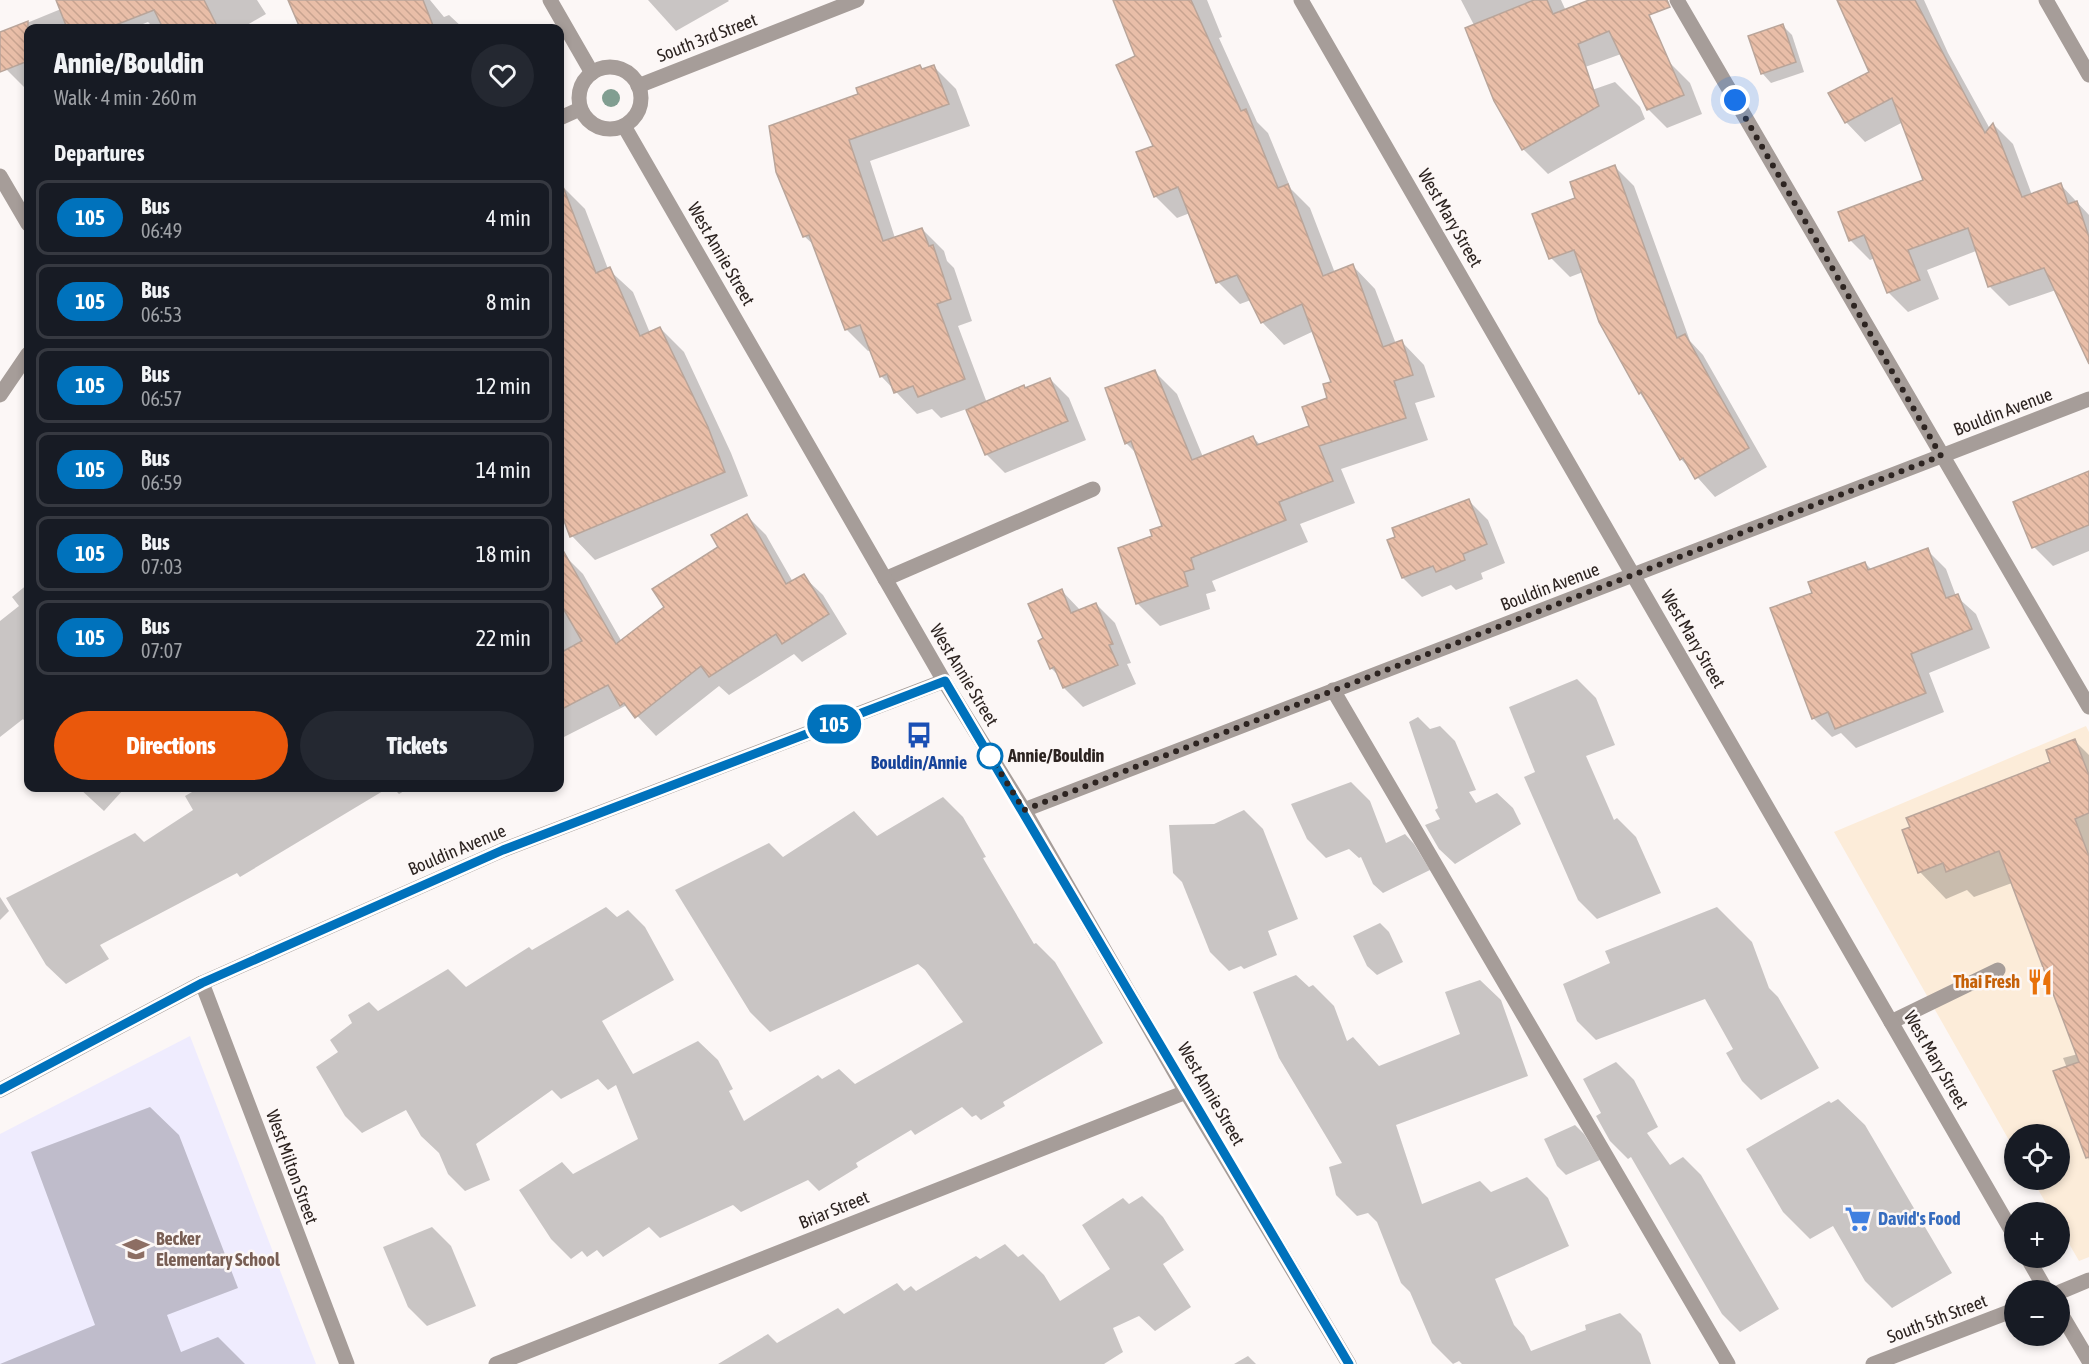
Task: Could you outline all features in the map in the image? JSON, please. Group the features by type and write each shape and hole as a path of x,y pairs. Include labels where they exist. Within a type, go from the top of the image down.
{"street":[{"path":"550,0 564,24"},
{"name":"South 3rd Street","path":"638,86 857,0"},
{"name":"West Mary Street","path":"1301,0 2004,1218"},
{"path":"1677,0 2089,707"},
{"path":"2046,0 2089,75"},
{"path":"564,24 592,73"},
{"path":"600,68 618,68 634,78 638,86 640,104 632,121 624,126 603,129 594,125 580,110 580,89 592,73 600,68"},
{"path":"564,116 580,110"},
{"name":"West Annie Street","path":"624,126 885,579 1024,810 1186,1092 1349,1364"},
{"path":"0,176 24,217"},
{"path":"0,395 24,360"},
{"name":"Bouldin Avenue","path":"1024,810 2089,399"},
{"path":"885,579 1094,489"},
{"name":"Bouldin Avenue","path":"0,1090 202,983 503,850 945,681"},
{"path":"1333,690 1728,1364"},
{"path":"1891,1022 1998,970"},
{"name":"West Milton Street","path":"202,983 347,1364"},
{"name":"Briar Street","path":"496,1364 1186,1092"},
{"path":"2070,1288 2089,1280"},
{"name":"South 5th Street","path":"1873,1364 2004,1314"},
{"path":"2070,1329 2089,1361"}],"shaded area":[{"path":"2086,726 2089,732 2089,1257 2079,1261 2070,1245 2070,1202 2045,1202 2038,1190 2070,1190 2070,1124 2004,1124 2004,1131 1834,832"},
{"name":"Becker Elementary School","path":"190,1036 316,1364 0,1364 0,1134"}],"building":[{"path":"56,0 204,0 216,24 161,24 154,10 118,24 65,24"},
{"path":"288,0 423,0 432,24 298,24"},
{"path":"1113,0 1191,0 1241,111 1246,109 1278,188 1288,184 1323,276 1353,264 1383,347 1402,340 1413,375 1394,381 1406,418 1319,446 1333,481 1279,502 1286,520 1191,558 1194,569 1184,572 1188,586 1136,604 1118,548 1152,536 1150,530 1162,526 1131,441 1125,444 1105,388 1155,370 1192,460 1253,436 1257,445 1309,426 1302,407 1327,398 1323,384 1331,382 1302,304 1261,323 1237,275 1216,283 1178,187 1154,197 1136,152 1153,146 1116,65 1135,56"},
{"path":"1534,0 1547,0 1553,14 1589,0 1667,0 1670,7 1649,15 1684,95 1647,110 1609,31 1578,44 1599,106 1522,150 1494,101 1465,28"},
{"path":"1837,0 1915,0 1985,133 1993,123 2022,197 2061,183 2068,204 2077,201 2089,237 2089,364 2044,268 1988,287 1968,228 1908,250 1920,280 1887,293 1864,235 1849,241 1838,212 1923,180 1892,98 1845,123 1828,93 1869,72"},
{"path":"28,21 28,24 24,24 24,63 0,72 0,32"},
{"path":"1783,24 1796,62 1761,74 1748,36"},
{"path":"920,65 922,69 934,65 949,104 849,140 883,241 922,228 929,246 933,245 951,299 937,304 965,379 918,397 913,386 894,393 887,374 880,377 860,325 845,330 809,235 803,237 776,172 769,126 858,94 856,88"},
{"path":"1615,165 1677,338 1685,334 1749,448 1695,479 1683,458 1680,460 1641,392 1639,394 1599,322 1574,250 1549,259 1532,214 1575,198 1570,182"},
{"path":"564,189 596,273 610,267 640,336 660,327 708,427 725,472 570,537 564,521"},
{"path":"1050,378 1068,421 985,455 966,410 1024,385 1025,388"},
{"path":"2089,471 2089,525 2032,548 2013,502"},
{"path":"1469,499 1487,544 1463,554 1465,560 1436,572 1433,566 1402,578 1387,540 1395,537 1392,528"},
{"path":"747,514 786,584 804,574 829,614 782,644 776,634 709,677 701,666 635,718 624,703 620,706 608,685 564,708 564,651 582,641 564,610 564,552 616,644 664,607 652,589 718,547 711,535"},
{"path":"1928,548 1946,598 1958,594 1972,629 1911,654 1926,693 1835,729 1828,712 1812,719 1770,608 1812,593 1808,582 1865,562 1868,570"},
{"path":"1062,589 1071,613 1096,603 1113,644 1109,645 1118,665 1063,688 1054,667 1050,669 1038,641 1043,638 1028,604"},
{"path":"2075,739 2089,775 2089,813 2075,819 2089,856 2089,1157 2086,1158 2053,1071 2079,1062 1999,851 1946,872 1943,863 1918,873 1902,830 1910,827 1906,818 2050,762 2046,750"}],"bus line":[{"name":"105","path":"0,1090 202,983 503,850 945,681 1024,810 1186,1092 1349,1364"}],"place":[{"name":"Bouldin/Annie","path":"919,735"},
{"name":"Annie/Bouldin","path":"990,756"},
{"name":"Thai Fresh","path":"2040,982"},
{"name":"David's Food","path":"1858,1219"},
{"name":"Becker Elementary School","path":"136,1249"}],"route":[{"path":"990,756 989,754 1024,810 1941,456 1735,100"}]}
